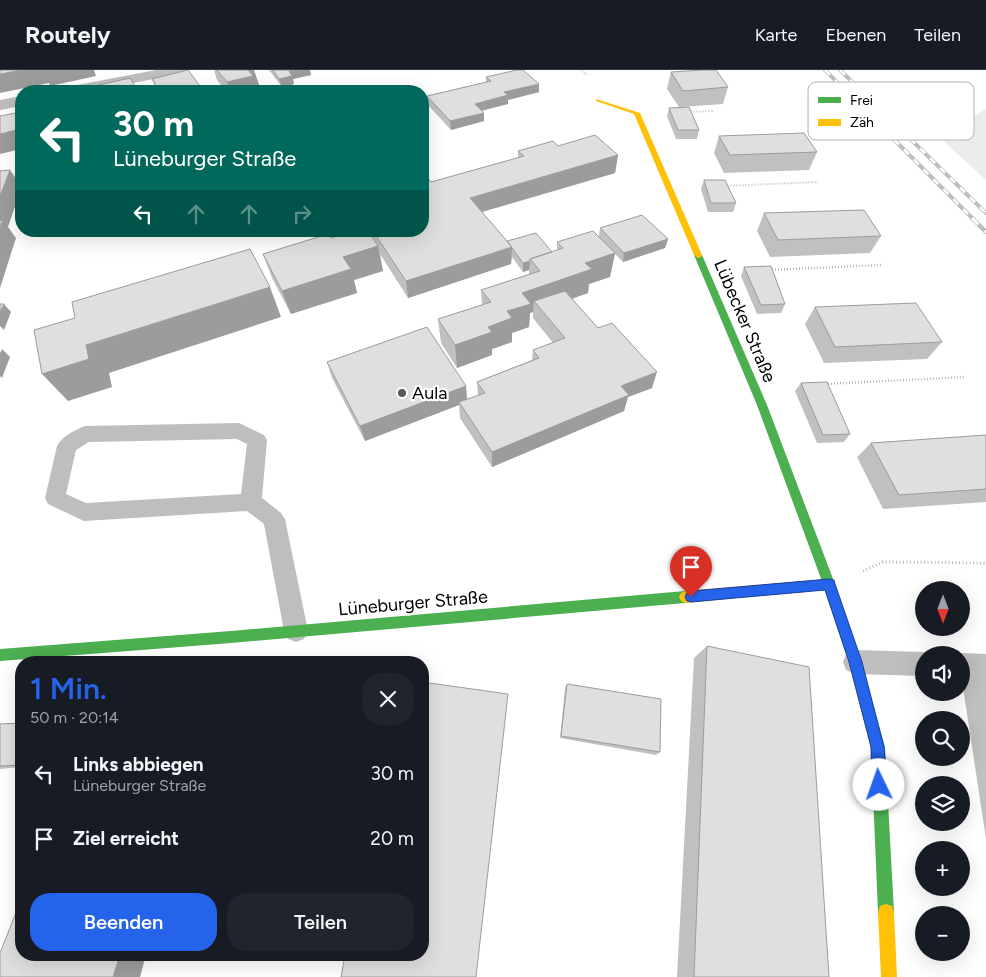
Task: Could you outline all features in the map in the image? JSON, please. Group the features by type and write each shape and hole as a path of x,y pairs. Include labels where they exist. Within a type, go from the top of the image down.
{"street":[{"path":"92,85 125,75 178,70"},
{"path":"598,100 637,113"},
{"path":"0,105 15,102"},
{"name":"Lübecker Straße","path":"637,113 762,405 829,584 855,662 878,747 889,977"},
{"name":"Lüneburger Straße","path":"0,654 296,631 829,584"}],"lane":[{"path":"251,502 257,440 239,432 85,434 67,446 55,498 84,512 251,502 274,519 296,631"},
{"path":"855,662 915,664"},
{"path":"970,665 986,666"}],"path":[{"path":"637,113 713,111"},
{"path":"669,188 818,182"},
{"path":"764,270 881,265"},
{"path":"821,384 965,377"},
{"path":"829,584 883,562 986,563"}],"shaded area":[{"path":"986,109 986,180 942,140 974,140 974,116"}],"building":[{"path":"0,70 22,70 0,74"},
{"path":"188,70 199,85 156,85 152,79"},
{"path":"217,70 248,70 253,76 227,82"},
{"path":"273,70 294,70 289,71 292,76 279,79"},
{"path":"523,70 539,84 504,92 508,95 475,104 484,113 450,121 429,98 429,96 491,81 486,77"},
{"path":"716,70 728,87 683,91 671,72"},
{"path":"130,78 134,85 99,85"},
{"path":"689,107 699,130 678,130 669,108"},
{"path":"15,113 15,130 0,134 0,116"},
{"path":"804,133 817,152 730,155 719,136"},
{"path":"595,135 618,155 470,198 512,247 406,281 377,237 429,237 429,180 431,182 524,156 518,151 553,141 558,146"},
{"path":"10,170 0,196 0,171"},
{"path":"704,180 725,180 736,203 711,203"},
{"path":"864,210 881,236 778,240 764,213"},
{"path":"642,215 668,239 624,253 600,228"},
{"path":"593,231 615,253 585,263 592,269 522,293 531,304 507,311 512,318 488,327 492,332 455,345 438,319 491,302 481,290 540,271 530,259 563,248 557,242"},
{"path":"536,233 552,252 523,263 507,241"},
{"path":"318,237 372,237 378,246 343,257 351,269 282,291 263,254"},
{"path":"250,249 270,287 86,345 89,359 42,374 34,330 75,318 72,302"},
{"path":"771,266 785,304 761,305 744,267"},
{"path":"565,291 598,328 612,323 657,372 621,386 629,395 492,452 459,402 485,393 477,382 539,358 533,350 565,338 534,301"},
{"path":"916,303 942,342 835,347 815,307"},
{"path":"0,304 4,304 0,312"},
{"path":"427,327 466,386 360,426 327,362"},
{"path":"827,382 850,434 823,435 801,383"},
{"path":"986,435 986,489 899,495 871,443"},
{"path":"707,646 809,667 829,977 694,977"},
{"path":"429,683 508,694 476,977 341,977 344,961 429,961"},
{"path":"567,684 661,699 660,752 561,736"},
{"path":"15,723 15,765 0,766 0,724"},
{"path":"15,915 15,961 118,961 113,977 0,977 0,953"}],"railway":[{"path":"825,70 837,82"},
{"path":"840,70 852,82"},
{"path":"895,140 974,220"},
{"path":"911,140 986,213"},
{"path":"974,220 986,232"}],"traffic: fast":[{"path":"698,255 762,405 829,584 855,662 878,747 886,912"},
{"path":"0,655 231,637 685,597"}],"traffic: slow":[{"path":"598,100 637,113 698,255"},
{"path":"685,597 829,584"},
{"path":"886,912 889,977"}],"place":[{"name":"Aula","path":"402,393"}],"route":[{"path":"691,597 829,584 855,662 878,747 879,785"}]}
